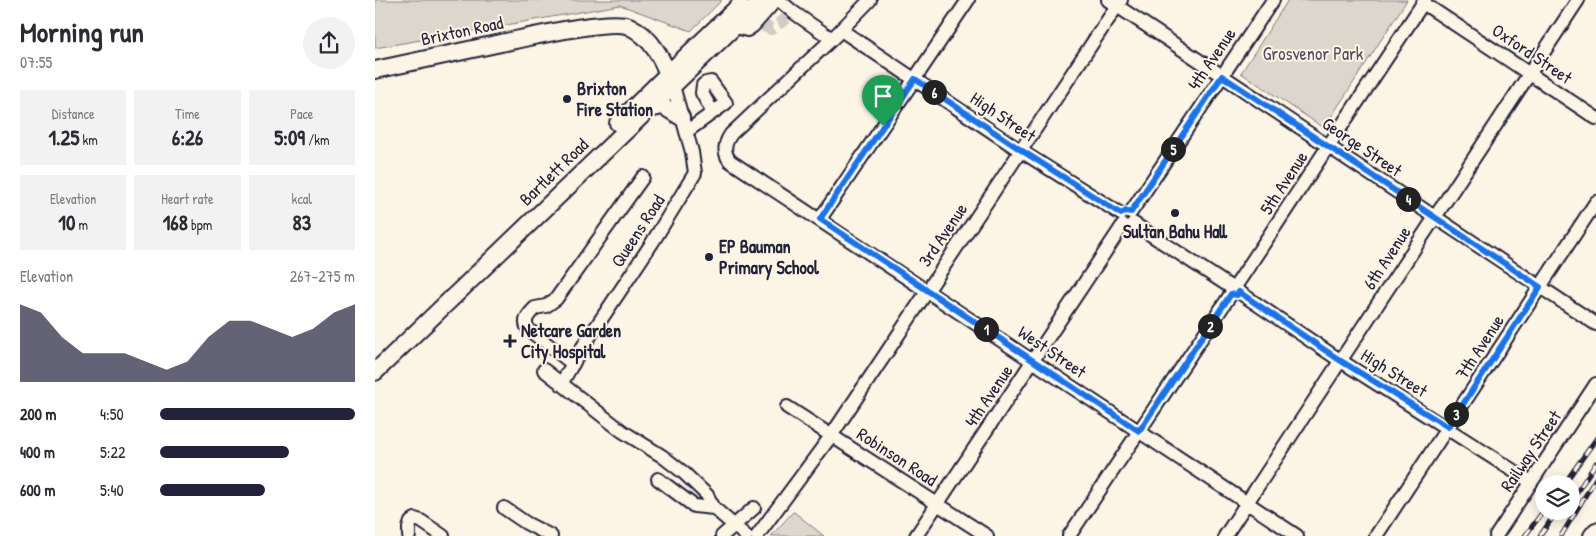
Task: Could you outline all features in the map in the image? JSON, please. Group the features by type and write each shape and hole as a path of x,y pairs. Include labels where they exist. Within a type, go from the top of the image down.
{"main road":[{"name":"Bartlett Road","path":"375,372 649,109 671,80 749,18 762,0"},
{"name":"Bartlett Road","path":"375,359 563,178 671,80 749,18"},
{"name":"Brixton Road","path":"375,70 549,33 611,24 629,26 643,36 660,55 671,80"},
{"path":"649,109 663,106 683,124"},
{"path":"1593,536 1596,531"}],"street":[{"path":"749,18 777,0"},
{"name":"High Street","path":"777,0 790,15 836,35 915,79 1341,361 1448,427 1531,482"},
{"path":"836,35 870,0"},
{"path":"820,219 968,0"},
{"name":"4th Avenue","path":"917,536 1273,0"},
{"name":"6th Avenue","path":"1225,536 1578,0"},
{"name":"George Street","path":"1115,2 1222,76 1596,324"},
{"name":"3rd Avenue","path":"757,536 831,436 1021,150 1115,2"},
{"name":"Oxford Street","path":"1425,2 1596,118"},
{"name":"5th Avenue","path":"1069,536 1425,2"},
{"name":"West Street","path":"836,35 727,140 725,151 731,161 1297,536"},
{"name":"Queens Road","path":"561,384 695,173 692,152 671,80"},
{"path":"683,124 712,111"},
{"path":"573,364 529,330 525,320 535,308 546,306 556,299 643,176"},
{"name":"7th Avenue","path":"1376,536 1596,202"},
{"path":"543,370 622,431 662,456 684,473 707,495 715,508 746,536"},
{"name":"Railway Street","path":"1495,536 1596,384"},
{"name":"Robinson Road","path":"787,407 987,536"},
{"path":"658,479 694,506 715,508"},
{"path":"504,508 526,523 551,536"},
{"path":"722,536 754,508"},
{"path":"409,536 411,522 415,519 440,535"}],"green space":[{"path":"375,0 722,0 691,31 620,5 375,48"},
{"name":"Grosvenor Park","path":"1288,0 1407,0 1324,128 1241,73"},
{"path":"794,512 824,536 771,536"}],"tunnel":[{"path":"762,25 771,29 787,18"}],"railway":[{"path":"1570,475 1596,439"},
{"path":"1580,487 1596,463"},
{"path":"1561,536 1596,478"},
{"path":"1525,536 1537,520"},
{"path":"1540,536 1551,520"}],"place":[{"name":"Brixton Fire Station","path":"567,99"},
{"name":"Sultan Bahu Hall","path":"1175,213"},
{"name":"EP Bauman Primary School","path":"709,257"},
{"name":"Netcare Garden City Hospital","path":"510,341"}],"route":[{"path":"1222,76 1540,287 1448,427 1341,361 1239,292 1237,295 1231,294 1139,431 820,219 883,126 915,79 1121,214 1126,211 1131,212 1222,76"}]}
